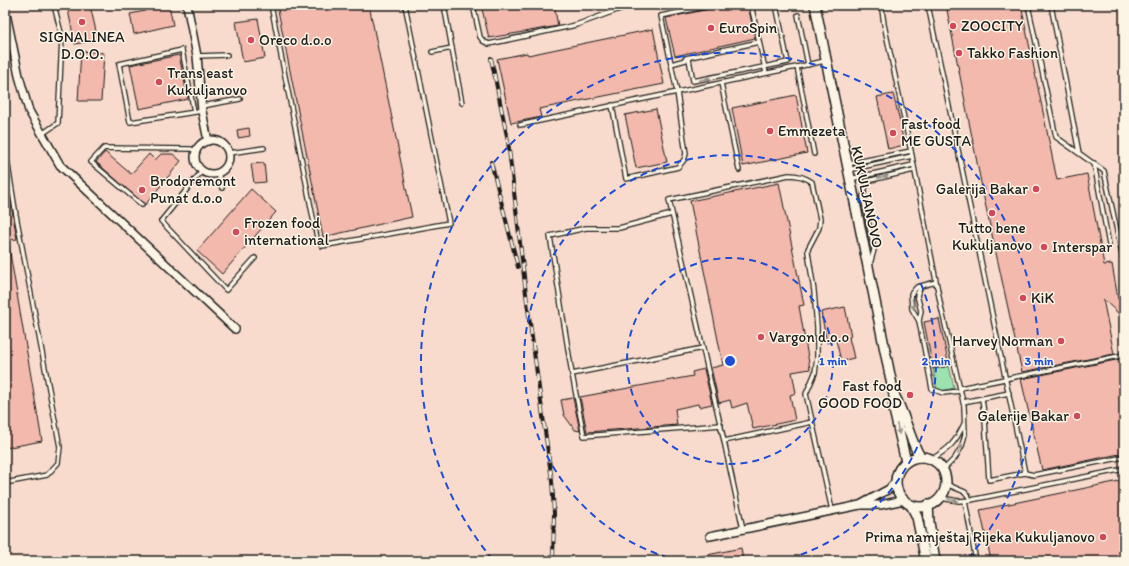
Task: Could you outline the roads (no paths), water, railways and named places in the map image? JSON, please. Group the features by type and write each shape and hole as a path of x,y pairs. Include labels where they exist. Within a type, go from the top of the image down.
{"main road":[{"name":"KUKULJANOVO","path":"815,5 849,179 894,395"},
{"path":"894,395 901,407 910,436 920,457"},
{"path":"894,395 894,410 906,462"},
{"path":"908,502 920,507 928,506 940,498 946,484 945,477 943,470 932,459 920,457 912,458 900,467 896,481 897,488 917,517 926,561"},
{"path":"928,506 931,542 935,561"}],"street":[{"path":"187,5 197,56 202,109 208,141"},
{"path":"5,9 29,111 60,165 235,329"},
{"path":"208,141 219,142 224,145 229,153 229,161 227,166 218,174 202,171 196,162 196,151 208,141"},
{"path":"860,505 889,489 896,481"},
{"path":"710,536 860,505 880,505 908,502"}],"lane":[{"path":"42,134 58,123 62,37 54,5"},
{"path":"271,5 317,238 322,246 449,223 405,5"},
{"path":"444,5 462,103"},
{"path":"473,5 480,37 483,41 489,44 576,25 631,5"},
{"path":"612,105 626,179 675,168 681,165 684,160 686,150 661,16 713,5"},
{"path":"751,5 766,73"},
{"path":"670,63 688,59 693,81 788,62 776,5"},
{"path":"882,5 884,24 911,151 936,282 963,402 965,434 962,446 955,458 943,470"},
{"path":"928,5 1025,473"},
{"path":"1028,5 1056,137 1104,171 1124,263"},
{"path":"1051,5 1080,153"},
{"path":"798,15 808,65"},
{"path":"670,63 759,42"},
{"path":"432,52 452,48"},
{"path":"194,112 182,50 119,64 130,122 194,112 240,99"},
{"path":"197,56 227,55"},
{"path":"520,124 826,61"},
{"path":"797,67 814,154"},
{"path":"721,82 739,170"},
{"path":"5,147 16,215 60,447 58,462 47,475 5,483"},
{"path":"142,205 91,162 104,148 191,149 196,151"},
{"path":"229,153 264,148"},
{"path":"847,167 911,151"},
{"path":"847,167 912,156"},
{"path":"1094,163 1109,245"},
{"path":"849,179 914,168"},
{"path":"868,270 874,250 863,197 867,181 914,168"},
{"path":"202,171 161,221 226,290 255,258"},
{"path":"218,174 222,188"},
{"path":"743,529 721,425 669,200 790,175 797,175 807,178 812,182 820,219 819,228 808,249 817,327 817,358 815,373 806,394 832,511"},
{"path":"672,214 618,228 586,228 550,236 572,374 584,436 721,425"},
{"path":"920,321 912,309 912,294 916,287 936,282"},
{"path":"921,286 917,295 921,311 920,321 932,390 943,393 1124,355"},
{"path":"572,374 703,348"},
{"path":"963,402 1009,393"},
{"path":"982,399 989,480 1025,473 1034,475 1124,457"},
{"path":"724,441 812,422"},
{"path":"932,459 949,448 958,437 965,423"},
{"path":"940,498 954,501 965,501 1124,469"},
{"path":"946,484 965,492 971,500"},
{"path":"965,501 976,561"}],"railway":[{"path":"491,58 508,141 527,302 552,481 554,513 553,561"},
{"path":"491,162 518,267"}],"place":[{"name":"SIGNALINEA D.O.O.","path":"82,22"},
{"name":"ZOOCITY","path":"953,26"},
{"name":"EuroSpin","path":"711,28"},
{"name":"Oreco d.o.o","path":"251,40"},
{"name":"Takko Fashion","path":"959,53"},
{"name":"Trans east Kukuljanovo","path":"159,82"},
{"name":"Emmezeta","path":"770,131"},
{"name":"Fast food ME GUSTA","path":"893,133"},
{"name":"Galerija Bakar","path":"1036,189"},
{"name":"Brodoremont Punat d.o.o","path":"142,190"},
{"name":"Tutto bene Kukuljanovo","path":"992,213"},
{"name":"Frozen food international","path":"236,232"},
{"name":"Interspar","path":"1044,247"},
{"name":"KiK","path":"1023,298"},
{"name":"Vargon d.o.o","path":"761,337"},
{"name":"Harvey Norman","path":"1061,341"},
{"name":"Fast food GOOD FOOD","path":"910,395"},
{"name":"Galerije Bakar","path":"1077,416"},
{"name":"Prima namještaj Rijeka Kukuljanovo","path":"1103,537"}]}
